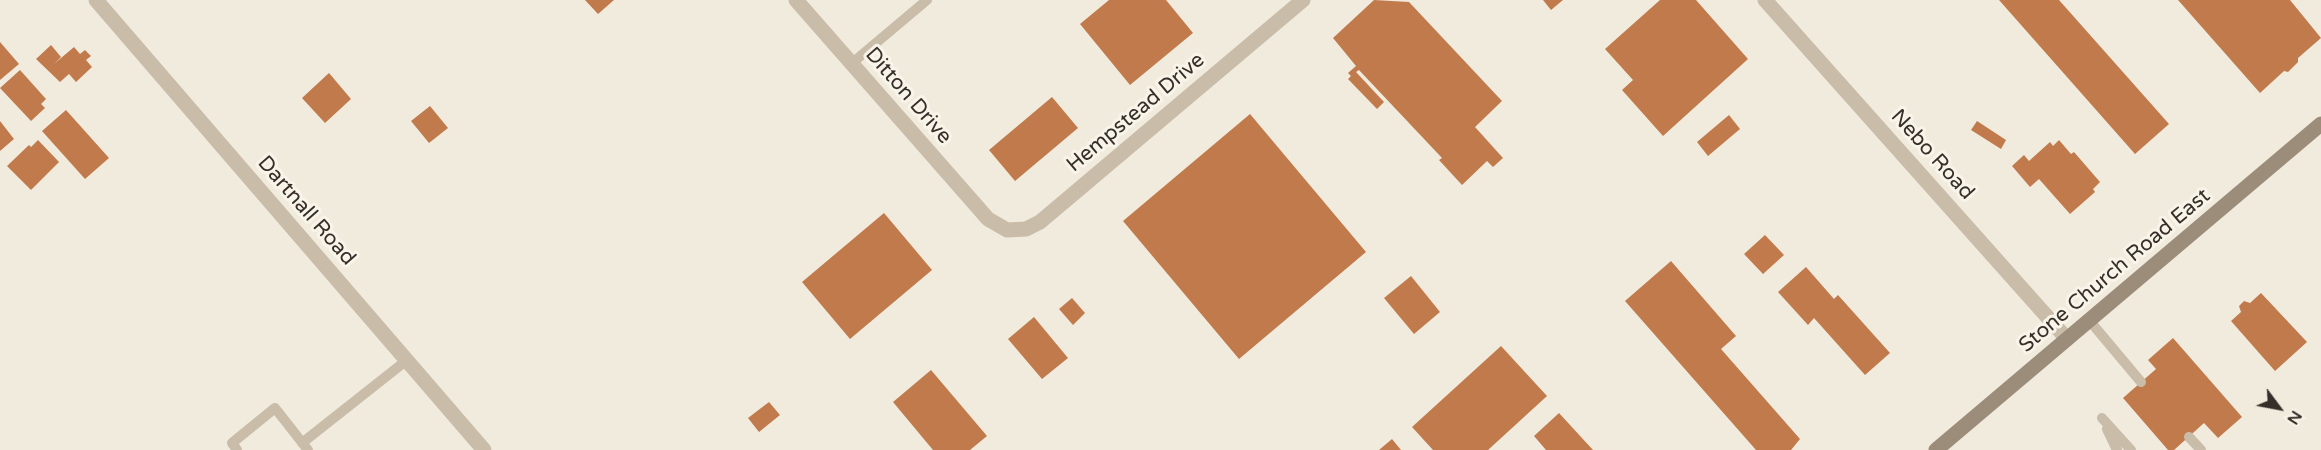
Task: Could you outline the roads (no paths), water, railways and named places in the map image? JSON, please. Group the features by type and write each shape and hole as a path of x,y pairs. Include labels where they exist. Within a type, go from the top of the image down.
{"main road":[{"name":"Stone Church Road East","path":"1936,450 2321,124"}],"street":[{"name":"Dartnall Road","path":"96,0 484,450"},
{"name":"Ditton Drive","path":"796,0 988,219"},
{"name":"Hempstead Drive","path":"988,219 1007,230 1026,229 1040,222 1303,0"},
{"name":"Nebo Road","path":"1765,0 2067,339"}],"lane":[{"path":"851,64 927,0"},
{"path":"2089,320 2141,382"},
{"path":"237,450 232,443 275,408 305,446 407,360"},
{"path":"2117,450 2102,418 2131,450"},
{"path":"2189,437 2201,450"}]}
